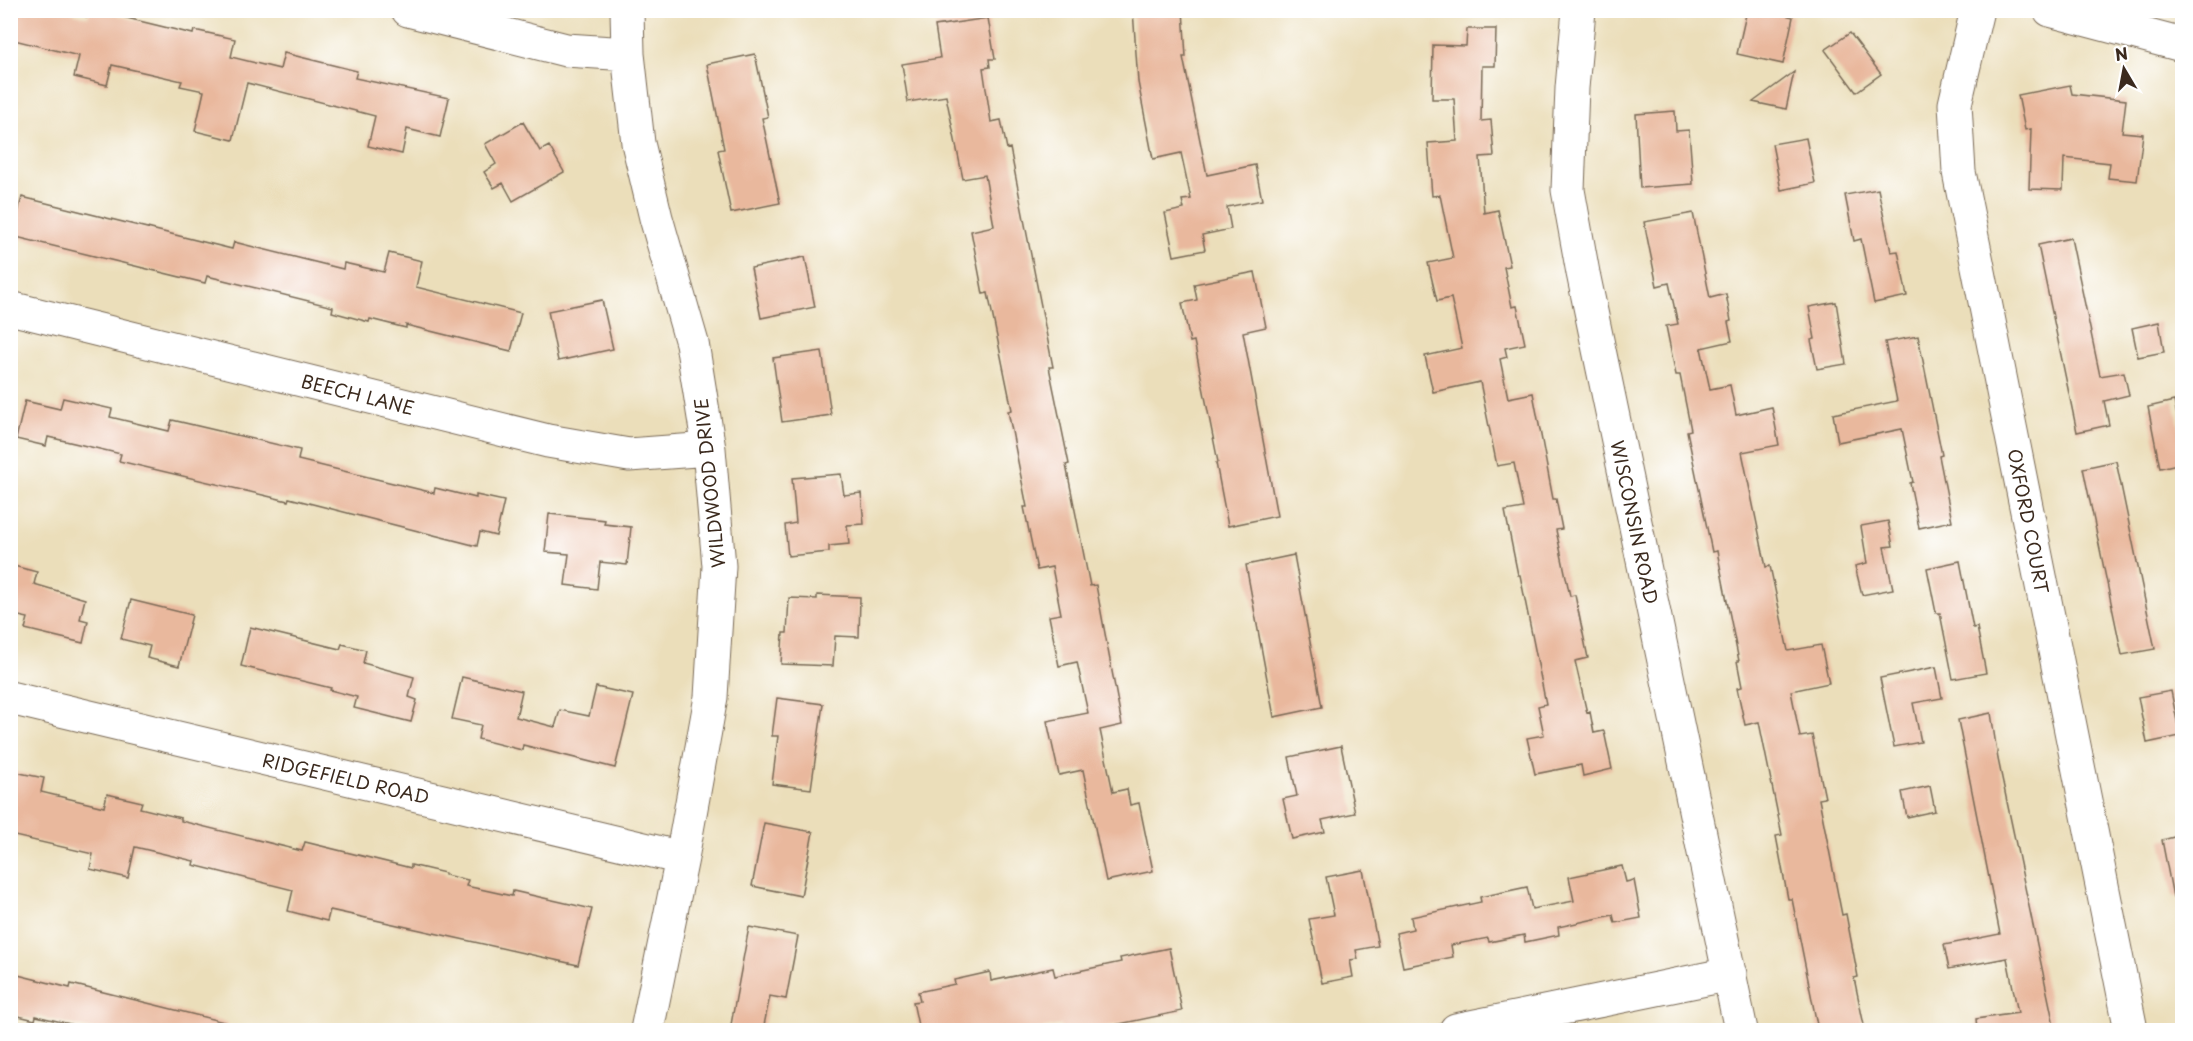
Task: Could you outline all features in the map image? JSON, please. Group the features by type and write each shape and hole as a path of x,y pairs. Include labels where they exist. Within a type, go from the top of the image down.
{"street":[{"path":"408,10 566,50 628,54"},
{"name":"WILDWOOD DRIVE","path":"627,10 628,54 638,143 656,218 692,343 709,449 719,566 711,698 682,858 647,1030"},
{"name":"WISCONSIN ROAD","path":"1579,10 1572,88 1568,190 1583,273 1741,1030"},
{"name":"OXFORD COURT","path":"1977,10 1955,104 1959,172 2131,1030"},
{"path":"2050,10 2182,45"},
{"name":"BEECH LANE","path":"10,308 548,441 629,455 709,449"},
{"name":"RIDGEFIELD ROAD","path":"10,698 682,858"},
{"path":"1456,1030 1730,974"}],"building":[{"path":"10,10 60,10 88,17 90,10 94,10 193,34 194,30 235,39 231,57 280,69 284,53 357,71 355,78 449,98 440,137 407,129 402,154 368,146 375,116 247,83 233,140 195,131 204,91 180,86 182,81 112,65 107,85 74,77 79,56 10,39"},
{"path":"1133,10 1183,10 1186,57 1183,57 1207,175 1255,165 1262,200 1227,207 1231,229 1202,235 1205,250 1174,256 1165,213 1184,209 1182,200 1191,199 1181,153 1153,159 1138,82"},
{"path":"1747,10 1765,10 1793,17 1783,64 1737,54"},
{"path":"988,18 995,59 989,59 990,67 983,68 991,122 1001,120 1007,149 1010,148 1053,367 1049,367 1069,464 1066,465 1090,586 1096,585 1122,725 1100,730 1113,792 1127,789 1130,805 1139,803 1153,871 1106,881 1083,770 1059,775 1047,721 1088,713 1077,662 1059,666 1049,616 1061,614 1052,567 1037,570 1008,411 1012,410 988,293 983,294 971,231 994,226 985,175 963,179 946,96 908,102 902,64 940,58 935,26"},
{"path":"1467,29 1496,29 1495,66 1482,66 1481,121 1491,120 1494,156 1480,157 1484,213 1498,210 1510,266 1504,267 1512,307 1517,306 1525,344 1505,348 1507,357 1500,359 1508,398 1533,393 1553,499 1556,499 1562,529 1556,530 1570,596 1575,595 1588,658 1575,661 1587,713 1590,712 1594,733 1604,731 1612,769 1583,776 1581,765 1535,774 1527,738 1544,735 1538,706 1546,704 1505,511 1523,508 1514,463 1497,466 1480,382 1433,392 1425,356 1462,348 1451,298 1437,301 1428,263 1453,258 1440,195 1432,196 1428,143 1457,141 1454,99 1432,99 1433,45 1466,46"},
{"path":"1850,33 1881,74 1856,92 1825,50"},
{"path":"755,54 768,117 762,118 780,203 731,213 718,150 724,149 707,64"},
{"path":"1794,72 1786,109 1753,102"},
{"path":"2070,85 2072,94 2126,100 2122,132 2143,134 2137,181 2108,178 2110,163 2064,158 2063,190 2029,189 2031,129 2025,130 2018,95"},
{"path":"1675,111 1676,131 1689,130 1693,184 1640,188 1636,114"},
{"path":"523,122 540,151 549,146 564,172 513,201 503,183 494,188 484,172 496,164 485,144"},
{"path":"1806,138 1815,183 1781,190 1772,144"},
{"path":"1878,189 1891,252 1898,251 1907,296 1874,303 1861,239 1854,241 1845,195"},
{"path":"22,197 232,249 234,242 343,269 344,263 384,272 389,253 422,261 416,287 521,313 511,351 406,325 406,328 370,319 369,322 332,312 333,307 207,276 205,283 12,236"},
{"path":"1693,213 1710,298 1726,294 1731,321 1728,322 1732,341 1701,348 1710,389 1730,385 1736,415 1772,407 1779,445 1742,452 1766,567 1770,566 1788,651 1821,645 1829,683 1791,691 1800,737 1812,735 1825,798 1819,799 1842,915 1846,914 1858,977 1854,978 1865,1030 1818,1030 1792,899 1788,899 1776,836 1782,835 1759,722 1745,725 1737,688 1742,687 1737,661 1739,661 1717,551 1712,552 1694,465 1687,431 1691,430 1680,375 1676,375 1666,326 1678,324 1669,283 1657,286 1644,222"},
{"path":"2071,238 2100,376 2124,372 2129,395 2104,401 2109,425 2077,432 2038,245"},
{"path":"805,257 815,307 761,318 751,268"},
{"path":"1255,272 1266,327 1243,332 1277,516 1228,526 1194,341 1190,342 1182,303 1197,300 1194,284"},
{"path":"602,300 613,349 558,361 548,311"},
{"path":"1836,302 1846,364 1817,369 1811,340 1815,339 1809,307"},
{"path":"2159,322 2164,352 2138,357 2132,328"},
{"path":"1918,336 1942,455 1939,456 1952,521 1919,528 1910,483 1913,482 1902,429 1838,442 1833,414 1897,401 1885,342"},
{"path":"822,351 831,415 782,422 773,358"},
{"path":"63,398 112,409 110,417 169,431 172,420 300,450 298,460 434,493 435,488 476,498 476,495 504,501 496,536 480,532 477,546 289,498 288,501 119,461 121,454 48,437 46,446 16,439 25,401 60,409"},
{"path":"2174,401 2182,440 2182,463 2160,468 2148,407"},
{"path":"2116,461 2155,649 2122,655 2083,468"},
{"path":"841,474 844,495 861,493 864,524 847,525 849,544 829,546 829,552 788,556 785,525 796,523 792,478"},
{"path":"549,514 605,520 604,524 631,527 627,565 600,562 597,589 565,585 569,554 545,552"},
{"path":"1888,521 1893,546 1884,547 1893,589 1862,595 1855,566 1867,563 1861,526"},
{"path":"1294,555 1322,707 1274,717 1246,565"},
{"path":"1960,561 1973,628 1977,627 1986,673 1953,679 1940,613 1936,613 1927,568"},
{"path":"10,565 37,572 34,584 85,599 80,619 88,621 83,643 25,629 28,618 10,614"},
{"path":"817,595 860,597 859,637 835,636 833,666 781,664 783,633 787,633 789,598 817,599"},
{"path":"131,600 192,615 179,666 147,658 150,646 121,639"},
{"path":"250,627 340,649 342,644 366,650 363,663 414,677 409,697 417,700 411,722 354,708 357,697 330,690 331,688 241,666"},
{"path":"1936,667 1942,698 1913,703 1921,742 1894,747 1880,678"},
{"path":"462,677 522,691 516,717 555,727 560,710 589,716 596,687 633,695 615,768 523,745 522,750 478,739 481,725 452,719"},
{"path":"2171,691 2180,736 2147,743 2138,697"},
{"path":"777,698 823,704 811,789 772,784 778,736 772,736"},
{"path":"1991,713 1998,759 2055,1030 1977,1030 1976,1019 2018,1013 2007,958 1949,969 1944,945 2000,934 1958,720"},
{"path":"1341,746 1355,813 1322,820 1325,832 1292,839 1283,799 1297,796 1289,757"},
{"path":"10,771 44,778 41,792 104,807 107,794 142,802 140,808 181,818 181,821 302,851 305,842 411,868 411,865 445,873 445,875 468,880 466,886 512,896 513,891 592,909 578,965 330,910 327,921 288,911 293,890 193,865 194,861 135,847 128,878 90,869 93,854 10,835"},
{"path":"1930,786 1935,811 1907,817 1902,792"},
{"path":"764,823 813,832 801,896 752,886"},
{"path":"2182,835 2182,896 2173,897 2162,840"},
{"path":"1622,866 1626,882 1634,880 1641,918 1615,923 1613,915 1558,927 1559,935 1525,942 1524,935 1489,942 1488,938 1451,945 1453,957 1403,967 1396,933 1413,929 1411,917 1481,902 1480,897 1527,887 1532,909 1574,901 1569,877"},
{"path":"1363,870 1378,946 1356,950 1358,959 1350,960 1353,977 1322,983 1309,919 1334,915 1326,877"},
{"path":"749,927 798,936 786,999 770,996 763,1030 730,1030"},
{"path":"1169,948 1182,1011 1100,1028 1100,1030 1062,1030 1061,1025 1036,1030 919,1030 913,1002 920,1001 918,992 955,984 954,980 990,972 991,981 1053,968 1055,976 1121,962 1120,958"},
{"path":"10,973 70,988 71,984 228,1023 227,1030 95,1030 36,1016 35,1020 10,1014"}]}
